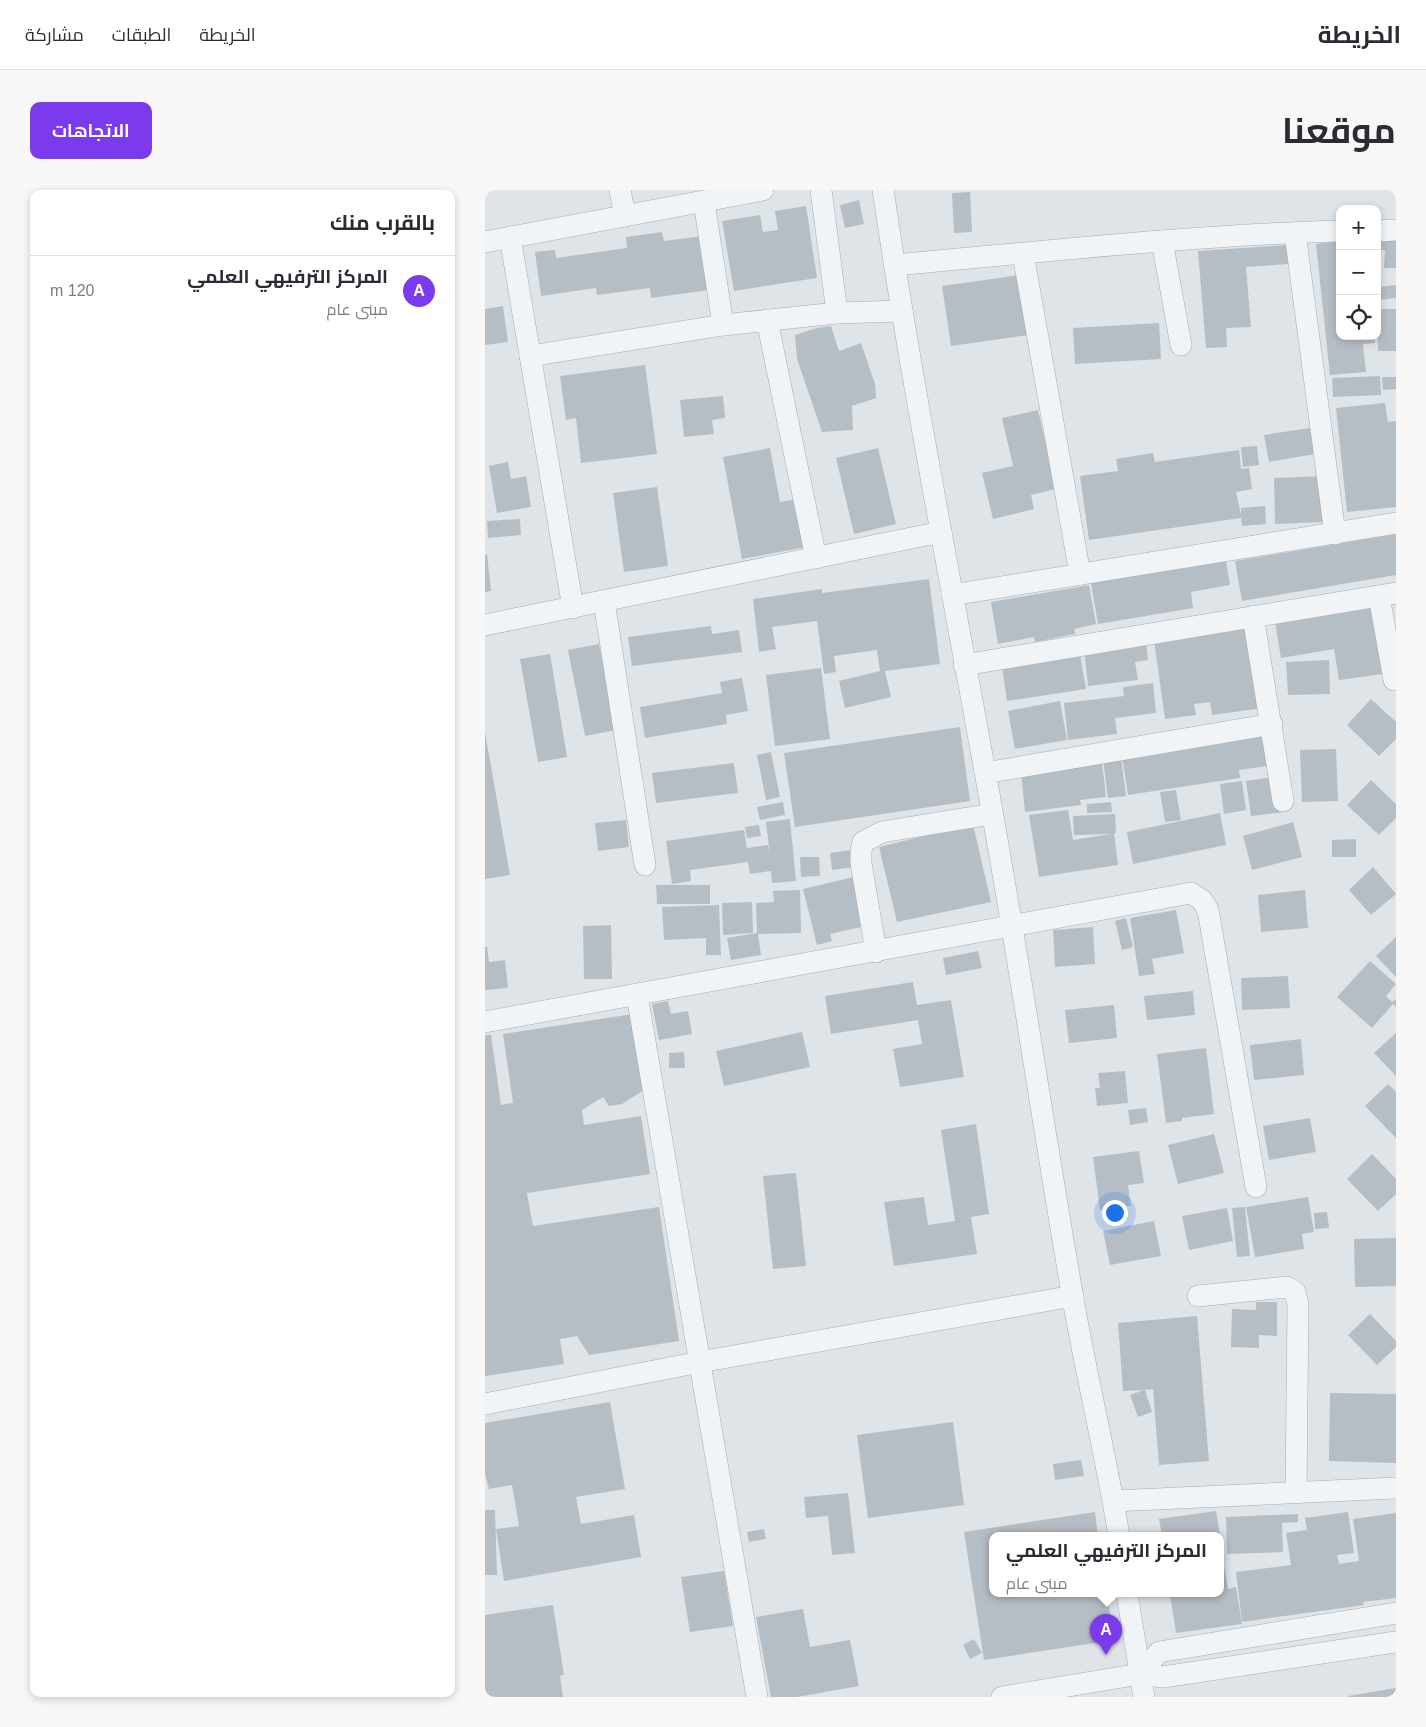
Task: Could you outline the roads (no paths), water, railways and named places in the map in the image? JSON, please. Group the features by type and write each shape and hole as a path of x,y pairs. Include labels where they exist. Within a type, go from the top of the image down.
{"street":[{"path":"619,190 625,216"},
{"path":"485,242 763,190"},
{"path":"821,190 837,313"},
{"path":"883,190 894,266 964,665 985,773 1073,1296 1118,1532"},
{"path":"704,202 723,325"},
{"path":"1381,231 1396,230"},
{"path":"894,266 1162,241 1295,232 1336,232"},
{"path":"1295,232 1335,534"},
{"path":"510,237 573,608"},
{"path":"1162,241 1181,345"},
{"path":"1023,254 1080,574"},
{"path":"530,356 723,325 837,313 902,311"},
{"path":"767,320 816,558"},
{"path":"952,595 1396,523"},
{"path":"485,625 941,532"},
{"path":"964,665 1387,594 1394,680"},
{"path":"604,602 645,864"},
{"path":"1253,616 1283,801"},
{"path":"985,773 1272,724"},
{"path":"876,952 861,863 863,842 882,832 992,814"},
{"path":"485,1022 1191,893 1203,900 1208,910 1256,1187"},
{"path":"637,995 757,1697"},
{"path":"1198,1296 1287,1287 1295,1292 1298,1304 1296,1493"},
{"path":"485,1404 700,1362 1073,1296"},
{"path":"1113,1501 1396,1488"},
{"path":"1127,1597 1144,1697"},
{"path":"1140,1674 1159,1652 1396,1613"},
{"path":"1002,1697 1140,1674 1163,1677 1396,1642"}],"place":[{"name":"المركز الترفيهي العلمي","path":"1106,1655"}]}
